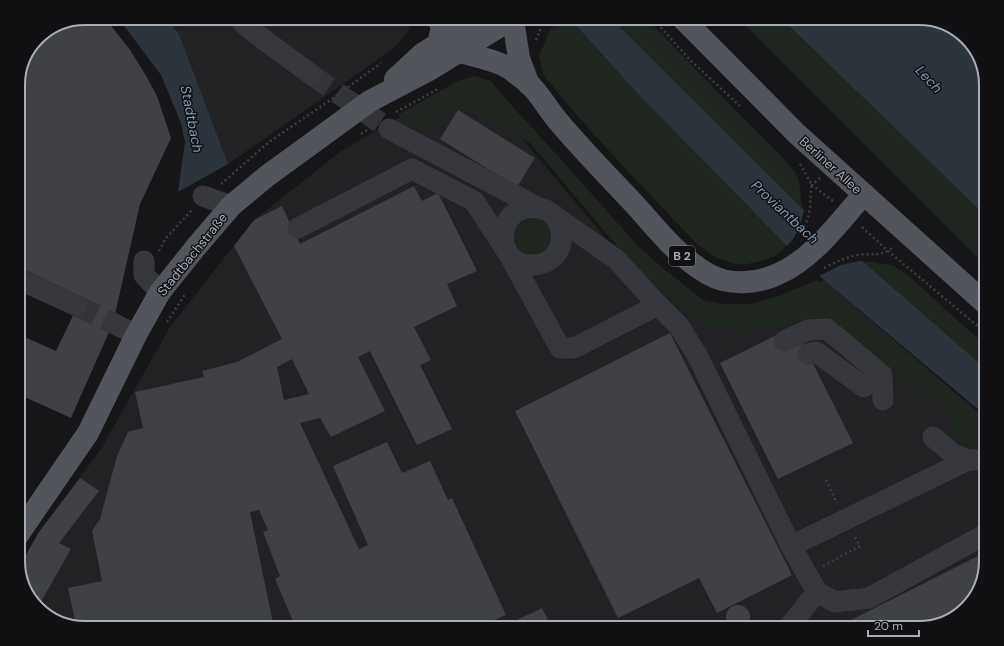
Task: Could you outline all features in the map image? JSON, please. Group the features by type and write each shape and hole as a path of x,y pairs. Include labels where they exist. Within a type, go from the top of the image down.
{"main road":[{"path":"438,45 441,25"},
{"name":"Stadtbachstraße","path":"25,525 88,434 136,335 160,292 231,206 267,176 370,101 422,54 468,25"},
{"name":"Stadtbachstraße","path":"370,101 431,69 503,25"},
{"name":"B 2","path":"512,25 519,58 529,84 558,121 682,255 708,274 734,283 764,280 780,274 800,261 834,229 864,194"},
{"name":"Berliner Allee","path":"689,25 797,134 979,298"},
{"path":"460,52 504,65 529,84"}],"lane":[{"path":"246,25 312,75"},
{"path":"386,122 545,211 616,259 679,326 697,355 806,575 818,592 835,602 869,598 979,538"},
{"path":"298,228 412,169 474,201 508,253 560,348 574,348 658,305"},
{"path":"202,196 231,206"},
{"path":"528,207 545,211 559,223 562,232 562,241 553,258 545,263 535,265 525,264 516,260 508,253 504,244 503,234 506,224 511,216 519,210 528,207"},
{"path":"144,260 144,274 160,292"},
{"path":"25,282 77,306"},
{"path":"113,323 136,335"},
{"path":"784,341 808,330 827,329 882,375 883,400"},
{"path":"808,354 816,352 864,387"},
{"path":"933,437 953,454 977,460"},
{"path":"791,546 977,460"},
{"path":"794,621 818,592"}],"path":[{"path":"535,42 542,25"},
{"path":"659,25 691,61 742,108"},
{"path":"357,136 386,122 440,88"},
{"path":"798,161 812,186 810,191 810,209 807,223 800,236"},
{"path":"820,270 848,257 867,254 883,254 888,251 979,327"},
{"name":"Stadtbachstraße","path":"185,294 188,290"},
{"path":"806,575 860,546 826,480"}],"shaded area":[{"path":"172,25 411,25 408,32 393,49 228,164 179,34"},
{"path":"556,25 576,25 639,95 786,245 783,250 774,256 761,261 747,264 735,264 717,258 697,244 620,163 567,104 543,74 539,56 550,30"},
{"path":"619,25 653,25 795,172 799,181 802,208"},
{"path":"745,25 788,25 979,209 979,259"},
{"path":"474,76 491,81 638,246 703,300 723,304 751,304 779,296 817,280 979,413 979,442 976,444 966,444 946,433 956,420 823,315 745,333 702,325 677,304 622,252 530,143 463,109 449,110 421,133 398,115 458,81"},
{"path":"433,100 493,104 619,254 696,309 750,315 824,280 979,413 979,561 976,581 969,595 959,606 946,615 935,619 919,621 85,621 69,619 58,615 42,604 28,581 25,556 39,532 101,449 170,327 254,220 340,152 383,126"},
{"path":"536,219 545,224 549,229 549,243 545,248 540,252 530,253 526,252 517,243 516,233 517,229 526,220"},
{"path":"864,262 894,266 909,276 979,339 979,363"}],"water":[{"name":"Stadtbach","path":"124,25 172,25 179,34 228,164 178,192 185,142 181,123 161,75"},
{"name":"Proviantbach","path":"576,25 619,25 802,208 979,363 979,410 824,280 786,245 639,95"},
{"name":"Lech","path":"788,25 919,25 939,28 953,35 959,40 973,58 977,69 979,85 979,209"}],"pier":[{"path":"805,207 865,260 841,265 817,277 786,247 799,229"}],"building":[{"path":"111,25 130,50 157,96 171,138 140,204 113,323 71,418 25,397 25,337 56,351 82,297 25,270 25,81 31,58 37,48 51,35 73,26"},
{"path":"458,110 535,158 517,187 440,139"},
{"path":"414,186 422,201 438,193 477,271 447,284 457,306 414,327 431,360 420,365 452,429 417,445 370,351 358,357 385,411 331,437 320,418 300,423 359,549 368,545 333,466 387,442 402,473 430,461 448,500 452,498 506,615 492,621 293,621 275,579 280,576 263,532 268,530 259,510 250,512 273,621 85,621 75,620 68,588 102,581 92,531 100,519 117,456 128,432 143,428 135,392 204,377 202,371 237,362 282,339 234,246 254,220 282,206 300,244","holes":["292,359 309,394 284,400 277,367"]},
{"path":"803,322 821,337 802,342 853,443 778,479 720,363"},
{"path":"670,333 792,575 717,613 699,578 618,618 515,411"},
{"path":"80,478 99,491 59,543 71,549 41,602 28,581 25,565 25,556 39,532"},
{"path":"979,556 978,573 973,588 959,606 946,615 935,619 919,621 849,621"},
{"path":"734,606 742,606 749,613 749,621 727,621 727,613"},
{"path":"542,608 548,621 517,621"}],"tunnel":[{"path":"312,75 389,129"},
{"path":"77,306 113,323"}]}
